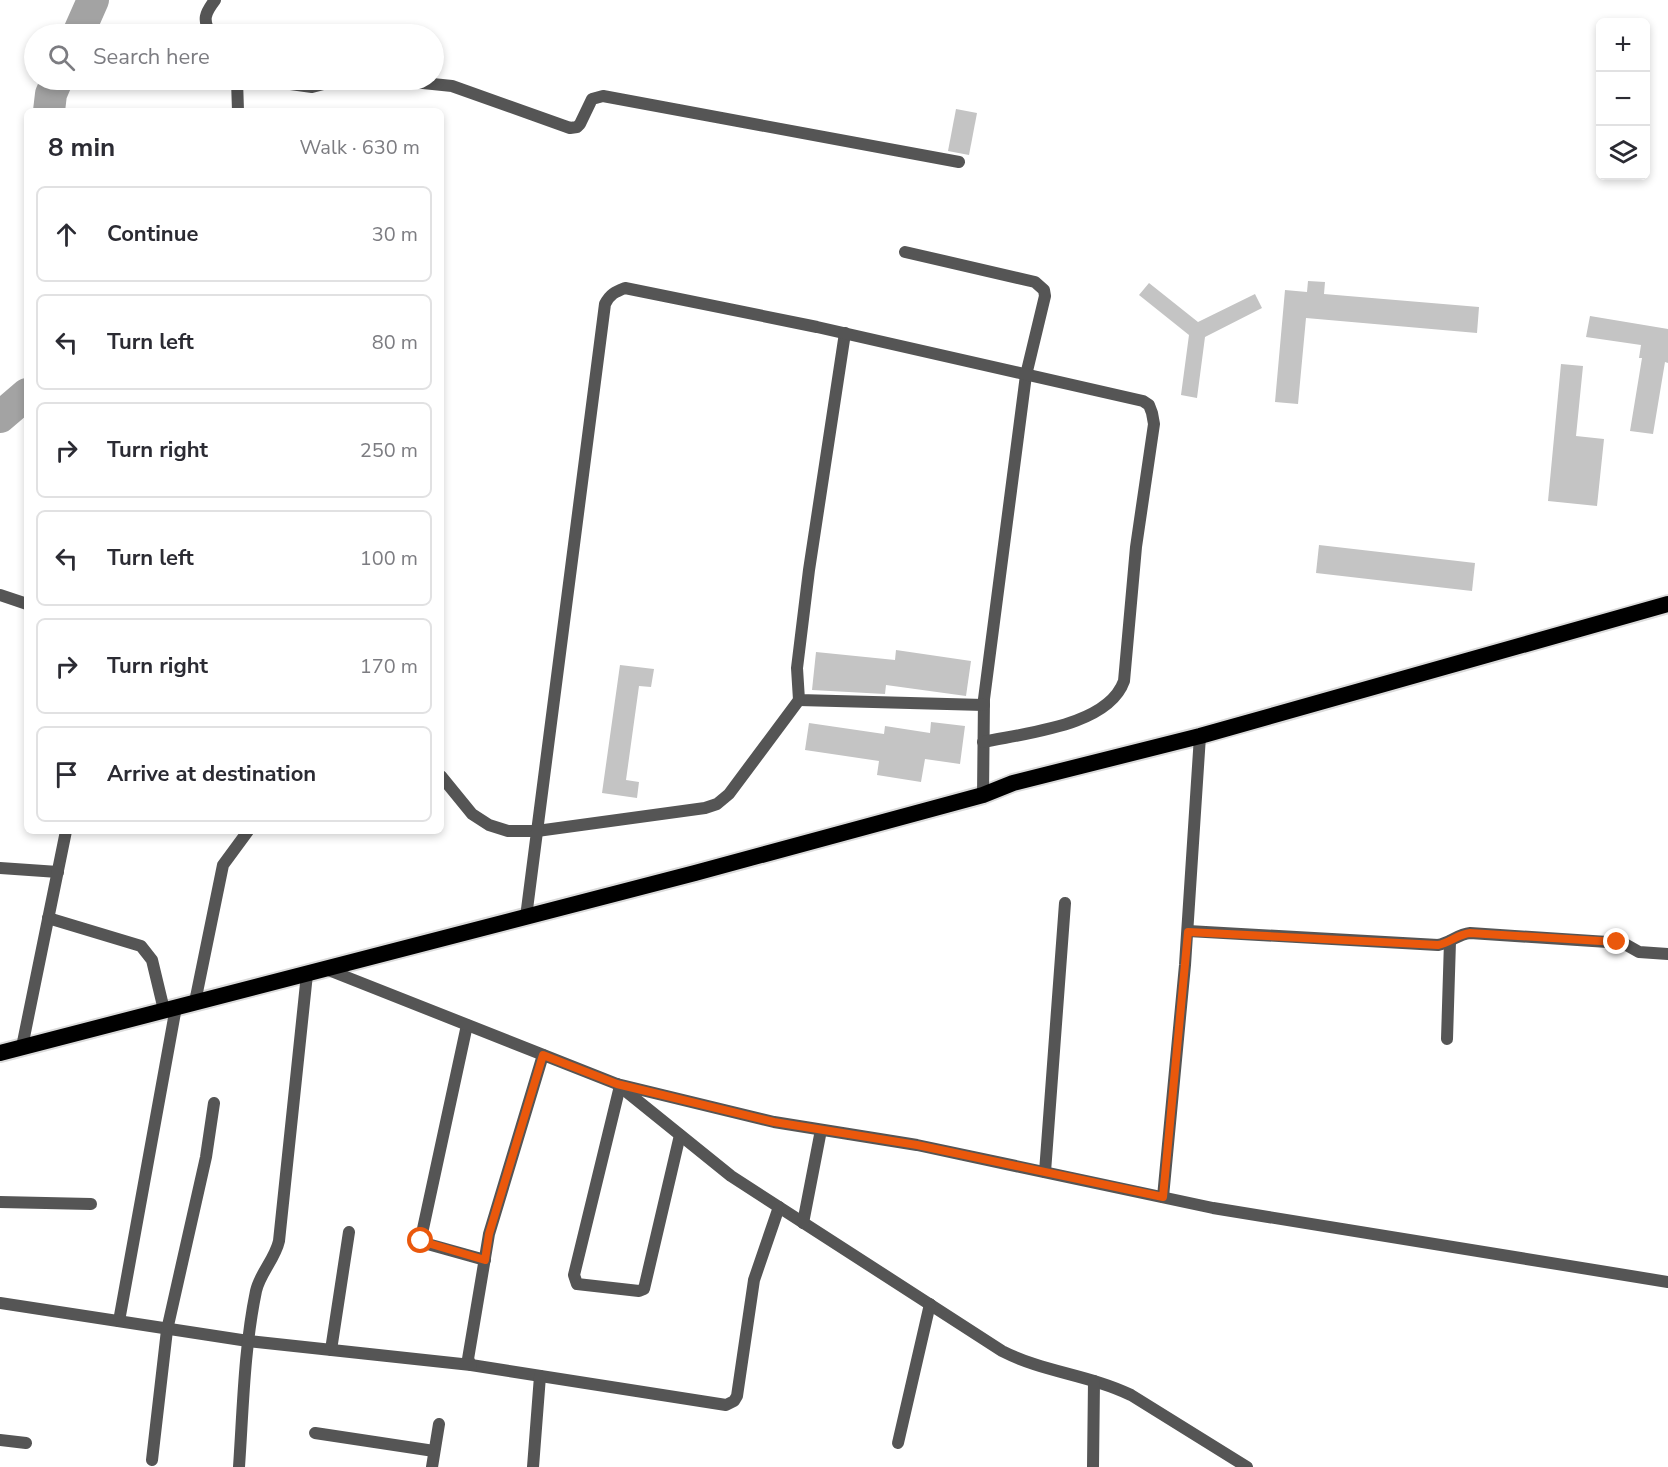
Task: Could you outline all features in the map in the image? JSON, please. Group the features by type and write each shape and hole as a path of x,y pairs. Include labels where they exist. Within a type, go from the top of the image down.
{"highway":[{"path":"0,1053 983,795 1014,783 1200,736 1668,604"}],"street":[{"path":"205,24 206,11 215,0"},
{"path":"444,85 570,128 580,124 592,99 603,96 959,162"},
{"path":"237,90 238,108"},
{"path":"905,252 1035,282 1040,285 1045,296 1026,375 984,705 983,795"},
{"path":"525,917 605,304 609,296 626,288 845,333 1143,401 1149,405 1154,424 1136,547 1124,681 1121,690 1101,710 1067,724 983,742"},
{"path":"444,780 472,814 489,825 508,831 537,831 705,808 717,804 736,785 799,700 797,668 808,570 845,333"},
{"path":"0,595 24,603"},
{"path":"799,700 984,705"},
{"path":"1163,1197 1188,932 1200,736"},
{"path":"22,1047 65,834"},
{"path":"195,1002 223,865 246,834"},
{"path":"0,868 58,872"},
{"path":"1045,1172 1065,903"},
{"path":"48,918 141,946 152,960 170,1009 119,1322"},
{"path":"1188,932 1438,945 1470,933 1623,943 1639,952 1668,954"},
{"path":"1447,1039 1450,941"},
{"path":"326,969 619,1085 774,1122 917,1145 1213,1208 1668,1282"},
{"path":"238,1467 248,1341 256,1289 275,1255 279,1241 307,974"},
{"path":"467,1025 420,1238 424,1243 485,1260"},
{"path":"471,1365 468,1359 489,1234 543,1055"},
{"path":"619,1085 731,1176 1013,1357 1113,1386 1247,1467"},
{"path":"619,1085 574,1275 578,1284 639,1291 644,1289 680,1135"},
{"path":"152,1460 167,1330 206,1156 214,1103"},
{"path":"803,1223 821,1130"},
{"path":"0,1202 91,1204"},
{"path":"0,1303 248,1341 471,1365 726,1405 737,1396 754,1280 779,1208"},
{"path":"331,1350 349,1232"},
{"path":"898,1443 930,1304"},
{"path":"533,1467 540,1376"},
{"path":"1093,1467 1094,1381"},
{"path":"432,1467 439,1424"},
{"path":"315,1433 434,1451"},
{"path":"0,1440 26,1443"}],"building":[{"path":"956,109 977,113 969,155 948,151"},
{"path":"1308,281 1325,282 1324,294 1479,307 1477,333 1306,318 1298,404 1275,402 1285,290 1307,292"},
{"path":"1149,283 1198,322 1255,294 1262,308 1205,337 1197,398 1181,395 1189,335 1139,295"},
{"path":"1590,316 1668,329 1668,363 1665,362 1653,434 1630,431 1642,358 1639,358 1641,345 1586,337"},
{"path":"1561,364 1583,366 1576,436 1604,439 1597,506 1548,501"},
{"path":"1319,545 1475,563 1472,591 1316,573"},
{"path":"896,650 971,661 966,696 886,685 885,694 812,690 816,652 895,660"},
{"path":"620,665 654,669 651,687 639,686 626,780 639,782 637,798 602,793"},
{"path":"931,722 965,726 960,764 925,759 921,782 877,775 879,761 805,750 809,723 884,734 885,726 930,733"}],"waterway":[{"path":"82,24 93,0"},
{"path":"49,108 53,90"},
{"path":"0,417 24,397"}],"route":[{"path":"421,1241 485,1260 489,1234 543,1055 617,1084 774,1122 917,1145 1163,1197 1188,932 1438,945 1464,933 1617,942"}]}
